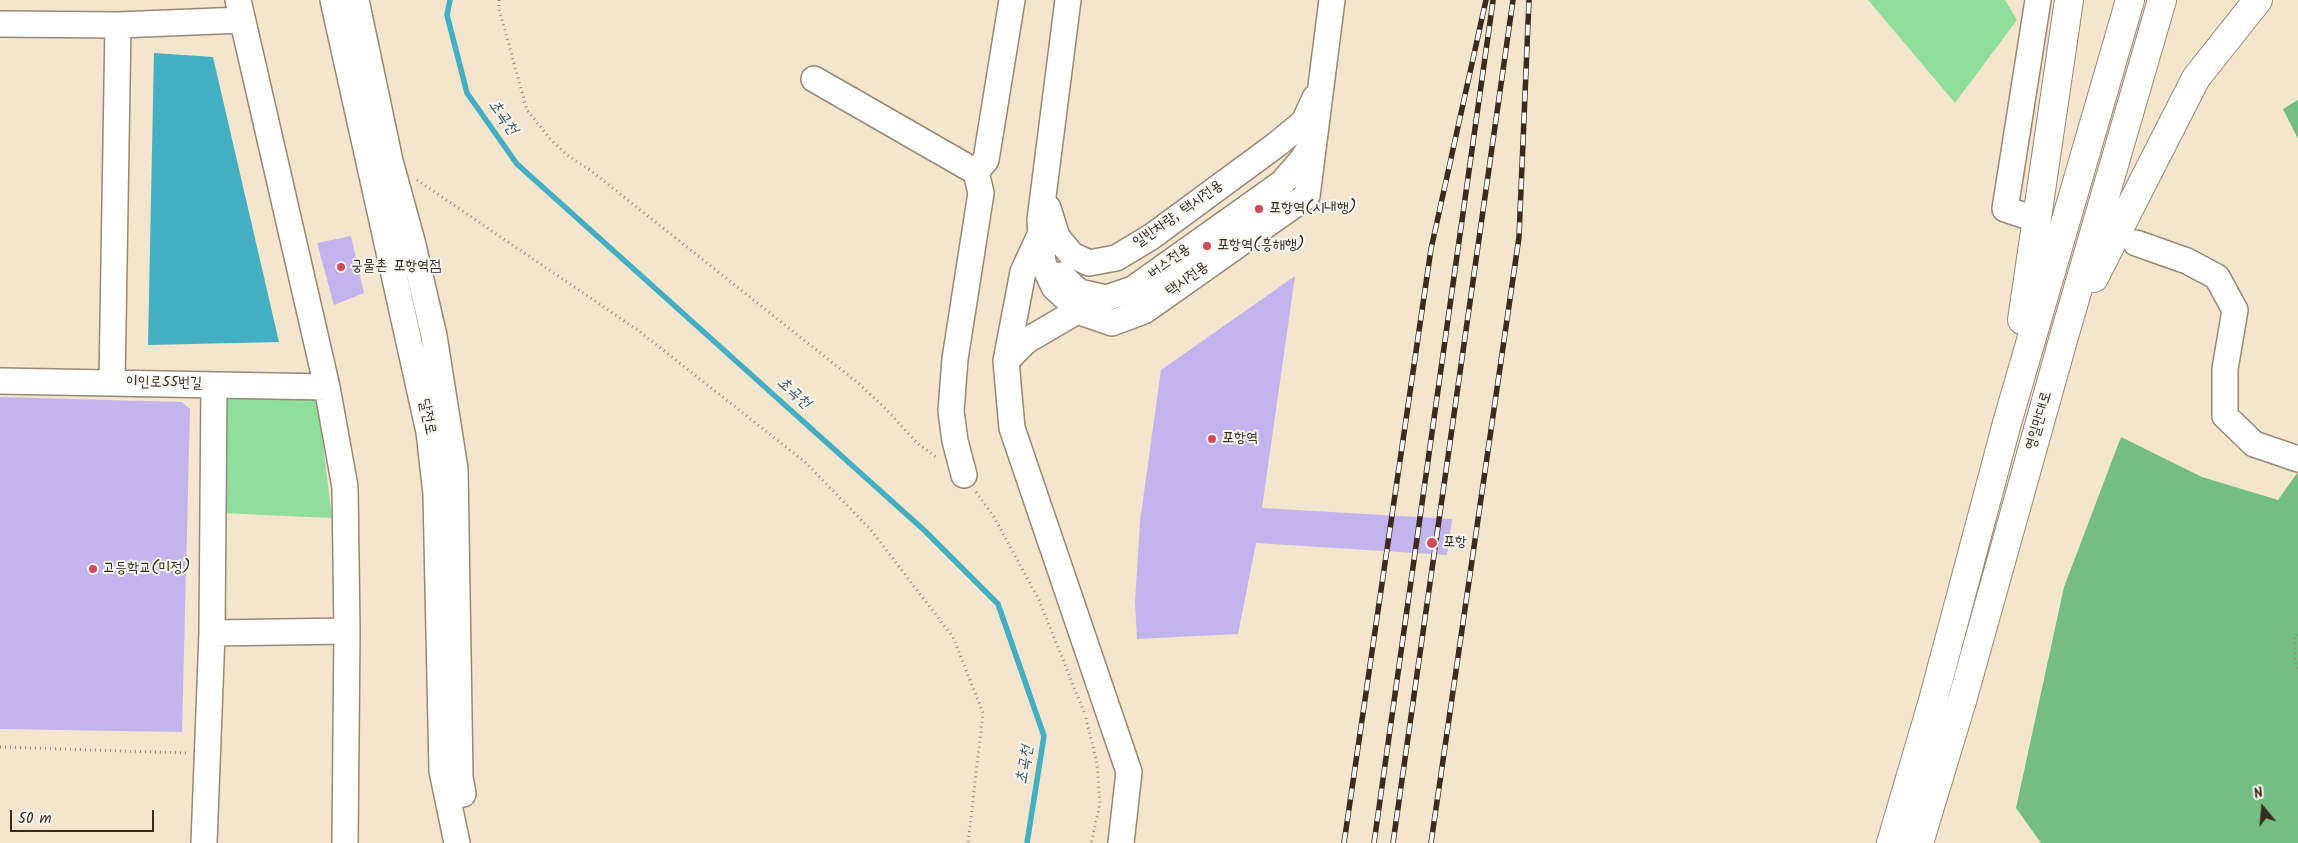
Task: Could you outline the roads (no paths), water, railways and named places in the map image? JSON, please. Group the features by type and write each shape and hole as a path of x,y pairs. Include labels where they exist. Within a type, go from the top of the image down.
{"highway":[{"path":"2007,423 2069,0"},
{"name":"영일만대로","path":"1891,843 1932,704 2007,423 2130,0"},
{"name":"영일만대로","path":"1919,843 1962,701 2063,340 2162,0"},
{"path":"2063,340 2196,78 2258,0"}],"street":[{"name":"달전로","path":"333,0 429,432 436,494 442,771 456,843"},
{"name":"달전로","path":"356,0 390,161 412,241 434,336 455,469 460,777 472,843"},
{"path":"976,172 986,160 1012,0"},
{"name":"택시전용","path":"1068,0 1040,220 1043,263 1054,287 1083,314 1112,323 1144,311 1307,196 1332,0"},
{"path":"2029,217 2005,209 2038,0"},
{"path":"0,24 118,25 240,10 327,387 345,487 347,631 345,843"},
{"path":"112,383 118,25"},
{"path":"814,79 976,172 981,193 955,360 951,411 955,441 964,475"},
{"name":"일반차량, 택시전용","path":"1043,191 1056,237 1072,255 1089,263 1116,258 1150,237 1276,145 1304,122 1321,86"},
{"name":"버스전용","path":"1041,238 1056,270 1079,292 1106,298 1133,289 1282,183 1302,160 1315,138"},
{"path":"1041,238 1023,272 1006,361 1012,428 1129,772 1121,843"},
{"path":"2136,244 2186,261 2217,278 2235,310 2225,369 2225,416 2254,444 2298,459"},
{"path":"1006,361 1026,341 1079,310"},
{"name":"이인로55번길","path":"0,380 327,387"},
{"path":"204,843 212,633 214,385"},
{"path":"212,633 347,631"}],"water":[{"path":"154,53 213,57 279,342 148,345"}],"waterway":[{"name":"초곡천","path":"450,0 447,15 467,93 517,164 925,531 998,604 1044,736 1027,843"}],"railway":[{"path":"1344,843 1431,249 1486,0"},
{"path":"1393,843 1513,0"},
{"path":"1431,843 1519,237 1529,0"},
{"path":"1374,843 1493,1"}],"place":[{"name":"포항역(시내행)","path":"1259,209"},
{"name":"포항역(흥해행)","path":"1207,246"},
{"name":"궁물촌 포항역점","path":"341,267"},
{"name":"포항역","path":"1212,439"},
{"name":"포항","path":"1432,543"},
{"name":"고등학교(미정)","path":"93,569"}]}
